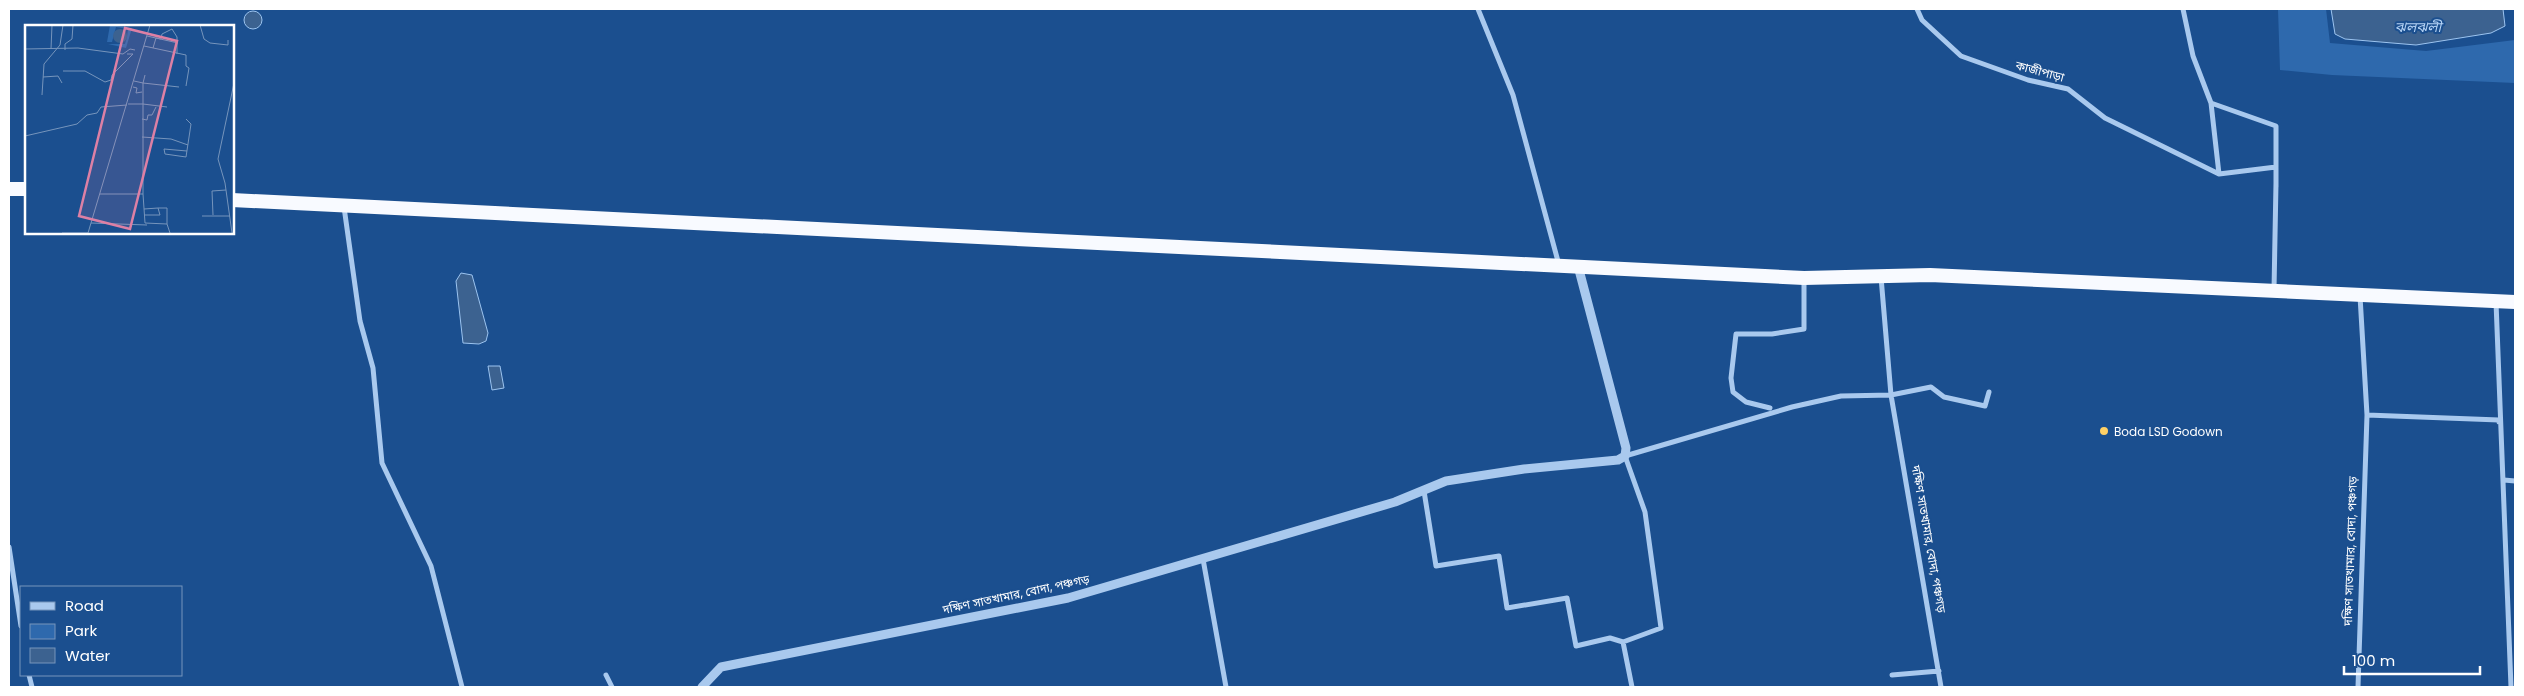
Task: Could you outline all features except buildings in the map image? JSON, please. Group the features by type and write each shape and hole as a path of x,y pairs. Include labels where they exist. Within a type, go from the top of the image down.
{"highway":[{"path":"9,188 25,189"},
{"path":"234,200 1804,278 1930,275 2515,302"}],"street":[{"path":"1478,9 1513,95 1559,266"},
{"name":"কাজীপাড়া","path":"1917,9 1922,20 1961,56 2028,80 2068,89 2105,118 2218,174"},
{"path":"2183,9 2193,56 2210,103 2218,174 2276,166 2274,291"},
{"path":"2210,103 2276,126 2276,187"},
{"path":"344,206 360,322 373,368 382,463 431,566 462,687"},
{"path":"1424,491 1436,566 1499,556 1507,608 1567,598 1576,646 1610,638 1623,642 1662,628 1645,512 1625,456 1626,448 1578,266"},
{"name":"দক্ষিণ সাতখামার, বোদা, পঞ্চগড়","path":"1881,276 1891,395 1941,687"},
{"path":"1770,408 1746,402 1733,392 1731,378 1736,334 1772,334 1804,329 1804,278"},
{"name":"দক্ষিণ সাতখামার, বোদা, পঞ্চগড়","path":"2358,687 2367,415 2360,295"},
{"path":"2496,301 2499,420 2504,480 2511,687"},
{"name":"দক্ষিণ সাতখামার, বোদা, পঞ্চগড়","path":"702,687 721,667 1068,598 1395,502 1446,481 1524,469 1618,460 1625,456 1800,405 1841,396 1891,395 1930,387 1944,397 1985,406 1989,392"},
{"path":"2367,415 2499,420"},
{"path":"2504,480 2515,481"},
{"path":"9,547 20,619"},
{"path":"1204,559 1226,687"},
{"path":"1623,642 1632,687"},
{"path":"1892,674 1939,671"},
{"path":"606,675 612,687"},
{"path":"29,676 32,687"}],"green space":[{"path":"2278,9 2326,9 2330,43 2426,51 2515,40 2515,83 2332,75 2280,70"}],"water":[{"name":"ঝলঝলী","path":"2331,9 2503,9 2505,26 2491,33 2416,45 2345,39 2335,34"},
{"path":"249,11 257,11 262,16 260,27 249,29 244,24 244,16"},
{"path":"461,273 472,275 488,333 486,341 479,344 463,343 456,281"},
{"path":"488,366 500,366 504,388 492,390"}],"place":[{"name":"Boda LSD Godown","path":"2104,431"}]}
